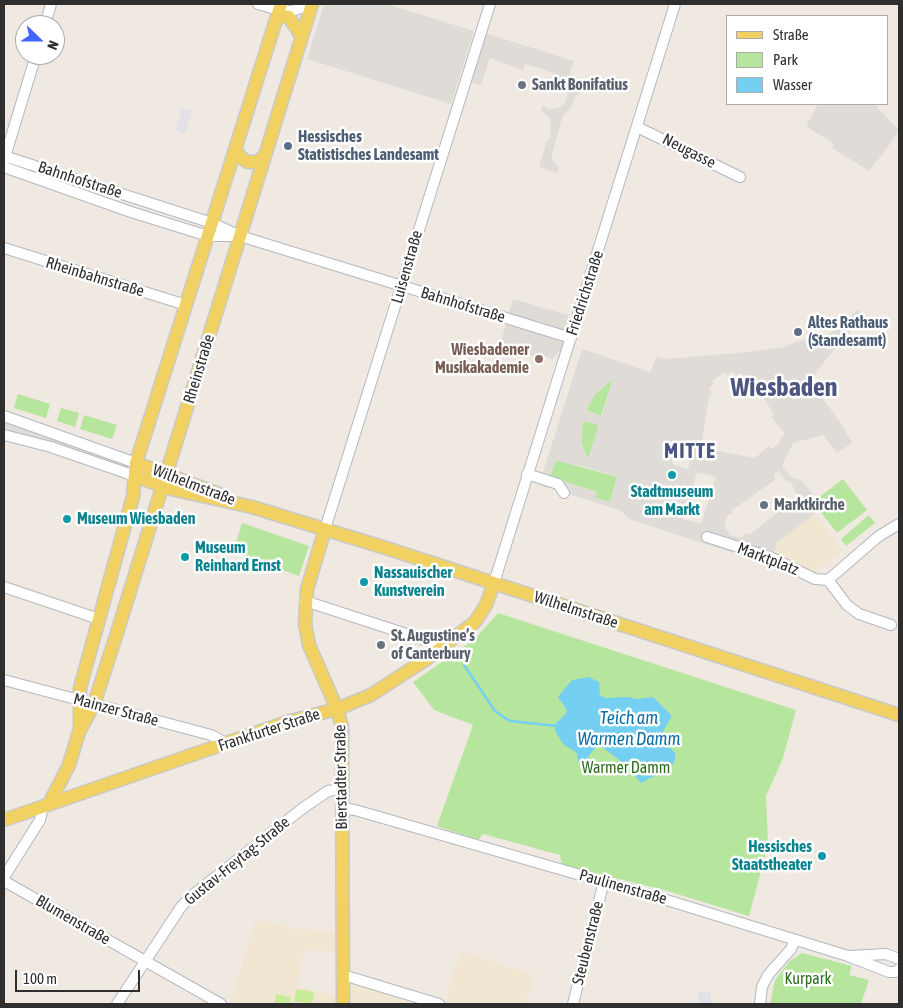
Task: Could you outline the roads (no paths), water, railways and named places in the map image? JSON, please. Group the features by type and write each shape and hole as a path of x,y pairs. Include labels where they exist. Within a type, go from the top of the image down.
{"main road":[{"name":"Rheinstraße","path":"69,765 80,732 94,704 312,4"},
{"path":"278,12 280,16 289,18 302,37"},
{"name":"Rheinstraße","path":"80,732 79,700 133,496 136,463 278,12"},
{"path":"235,149 241,158 248,162 256,162 264,157"},
{"name":"Wilhelmstraße","path":"136,463 164,480"},
{"name":"Wilhelmstraße","path":"135,476 164,480 494,583 899,714"},
{"name":"Bierstadter Straße","path":"324,530 308,582 305,601 305,624 309,645 338,709 342,727 343,1004"},
{"path":"109,583 113,579 122,578 127,582 130,590"},
{"name":"Frankfurter Straße","path":"4,820 226,743 338,709 371,695 438,650 475,622 486,605 494,583"},
{"path":"66,798 69,765"},
{"path":"46,805 69,765"}],"street":[{"path":"258,4 278,12"},
{"name":"Rheinstraße","path":"278,12 298,10 312,4"},
{"name":"Luisenstraße","path":"324,530 490,4"},
{"name":"Friedrichstraße","path":"494,583 675,4"},
{"path":"4,157 33,65"},
{"name":"Neugasse","path":"637,127 740,177"},
{"name":"Bahnhofstraße","path":"4,157 212,223 240,236 571,338"},
{"name":"Bahnhofstraße","path":"4,167 134,213 208,236 240,236"},
{"name":"Rheinbahnstraße","path":"4,248 186,305"},
{"path":"4,416 136,463"},
{"path":"4,436 51,447 135,476"},
{"path":"527,474 558,484 564,493"},
{"path":"891,625 859,614 847,605 828,580 879,536 899,524"},
{"name":"Marktplatz","path":"707,537 770,557 815,579 828,580"},
{"path":"4,587 99,619"},
{"path":"305,601 428,641 438,650"},
{"name":"Mainzer Straße","path":"4,680 210,735 226,743"},
{"name":"Gustav-Freytag-Straße","path":"117,1004 181,907 189,898 303,808 328,791 342,789"},
{"path":"4,877 40,820 46,805"},
{"name":"Paulinenstraße","path":"342,808 355,810 604,881 848,956 863,964 888,972 896,972 899,969"},
{"name":"Blumenstraße","path":"4,881 220,1004"},
{"name":"Steubenstraße","path":"573,1004 604,881"},
{"path":"760,1004 762,987 768,975 791,949 795,940"},
{"path":"848,956 881,954 897,956"},
{"path":"343,975 440,1004"}],"water":[{"name":"Teich am Warmen Damm","path":"589,677 599,682 600,695 606,698 629,697 637,699 653,697 672,716 662,733 664,741 675,753 675,760 671,767 641,783 626,765 602,747 595,748 585,761 578,762 577,753 563,744 555,731 556,723 565,715 567,710 558,697 572,680"}],"waterway":[{"path":"464,665 495,711 505,718 511,721 557,726"}],"place":[{"name":"Sankt Bonifatius","path":"522,85"},
{"name":"Hessisches Statistisches Landesamt","path":"288,146"},
{"name":"Altes Rathaus (Standesamt)","path":"798,332"},
{"name":"Wiesbadener Musikakademie","path":"539,359"},
{"name":"Stadtmuseum am Markt","path":"672,475"},
{"name":"Marktkirche","path":"764,505"},
{"name":"Museum Wiesbaden","path":"67,519"},
{"name":"Museum Reinhard Ernst","path":"185,557"},
{"name":"Nassauischer Kunstverein","path":"364,582"},
{"name":"St. Augustine’s of Canterbury","path":"381,645"},
{"name":"Hessisches Staatstheater","path":"822,856"}],"district":[{"name":"Wiesbaden","path":"784,388"},
{"name":"MITTE","path":"690,451"}],"park label":[{"name":"Warmer Damm","path":"626,768"},
{"name":"Kurpark","path":"808,979"}]}
